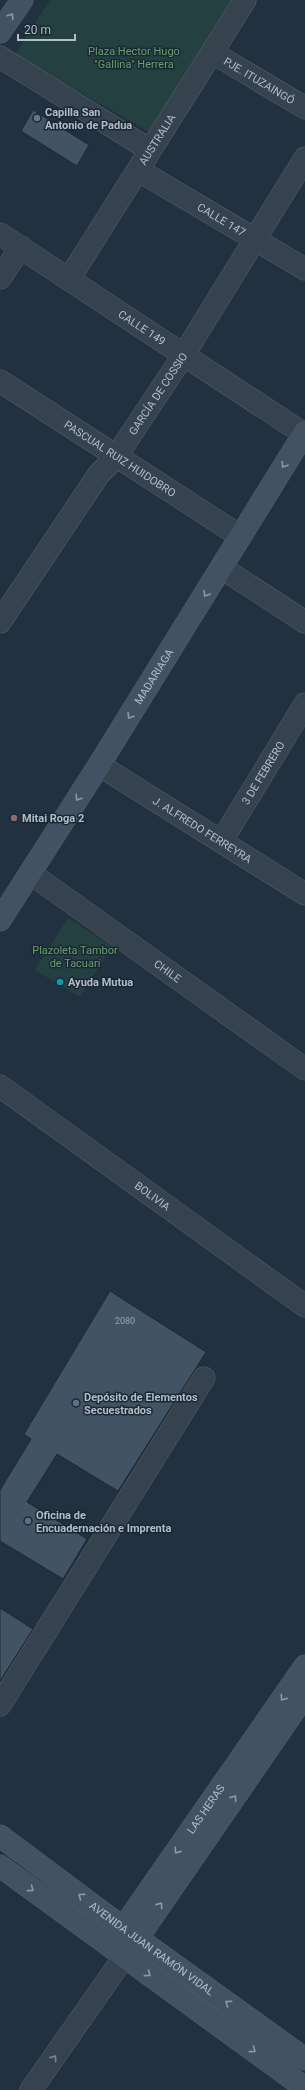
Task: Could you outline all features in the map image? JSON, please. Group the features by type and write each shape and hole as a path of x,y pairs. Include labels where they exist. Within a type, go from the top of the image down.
{"main road":[{"path":"0,32 22,0"},
{"name":"MADARIAGA","path":"0,920 222,568 240,536 304,433"},
{"name":"LAS HERAS","path":"131,1933 305,1666"},
{"name":"LAS HERAS","path":"131,1933 305,1695"},
{"name":"AVENIDA JUAN RAMÓN VIDAL","path":"0,1836 305,2059"},
{"path":"0,1866 305,2088"},
{"path":"124,1957 131,1933"}],"street":[{"name":"AUSTRALIA","path":"69,279 213,52 244,0"},
{"name":"PJE. ITUZAINGÓ","path":"213,52 305,108"},
{"path":"0,57 150,150"},
{"name":"GARCÍA DE COSSIO","path":"0,622 99,474 116,457 183,356 254,238 305,158"},
{"name":"CALLE 147","path":"138,170 305,269"},
{"name":"CALLE 149","path":"0,234 183,356 304,433"},
{"path":"0,278 21,247"},
{"name":"PASCUAL RUIZ HUIDOBRO","path":"0,381 240,536"},
{"path":"222,568 305,622"},
{"name":"3 DE FEBRERO","path":"221,842 305,704"},
{"name":"J. ALFREDO FERREYRA","path":"99,765 305,894"},
{"name":"CHILE","path":"30,873 305,1068"},
{"name":"BOLIVIA","path":"0,1086 305,1306"},
{"path":"0,1705 204,1378"},
{"path":"31,2090 124,1957"}],"green space":[{"name":"Plaza Hector Hugo \"Gallina\" Herrera","path":"50,0 236,0 154,135 15,54"},
{"name":"Plazoleta Tambor de Tacuarí","path":"68,918 112,946 80,997 35,970"}],"building":[{"name":"Capilla San Antonio de Padua","path":"33,110 89,145 77,166 21,131"},
{"path":"110,1291 206,1352 118,1491 57,1454 27,1502 87,1539 63,1579 0,1541 0,1490 31,1439 24,1434"},
{"path":"0,1608 33,1629 0,1681"}],"place":[{"name":"Capilla San Antonio de Padua","path":"37,118"},
{"name":"Mitai Roga 2","path":"14,818"},
{"name":"Ayuda Mutua","path":"60,982"},
{"name":"Depósito de Elementos Secuestrados","path":"76,1403"},
{"name":"Oficina de Encuadernación e Imprenta","path":"28,1521"}]}
